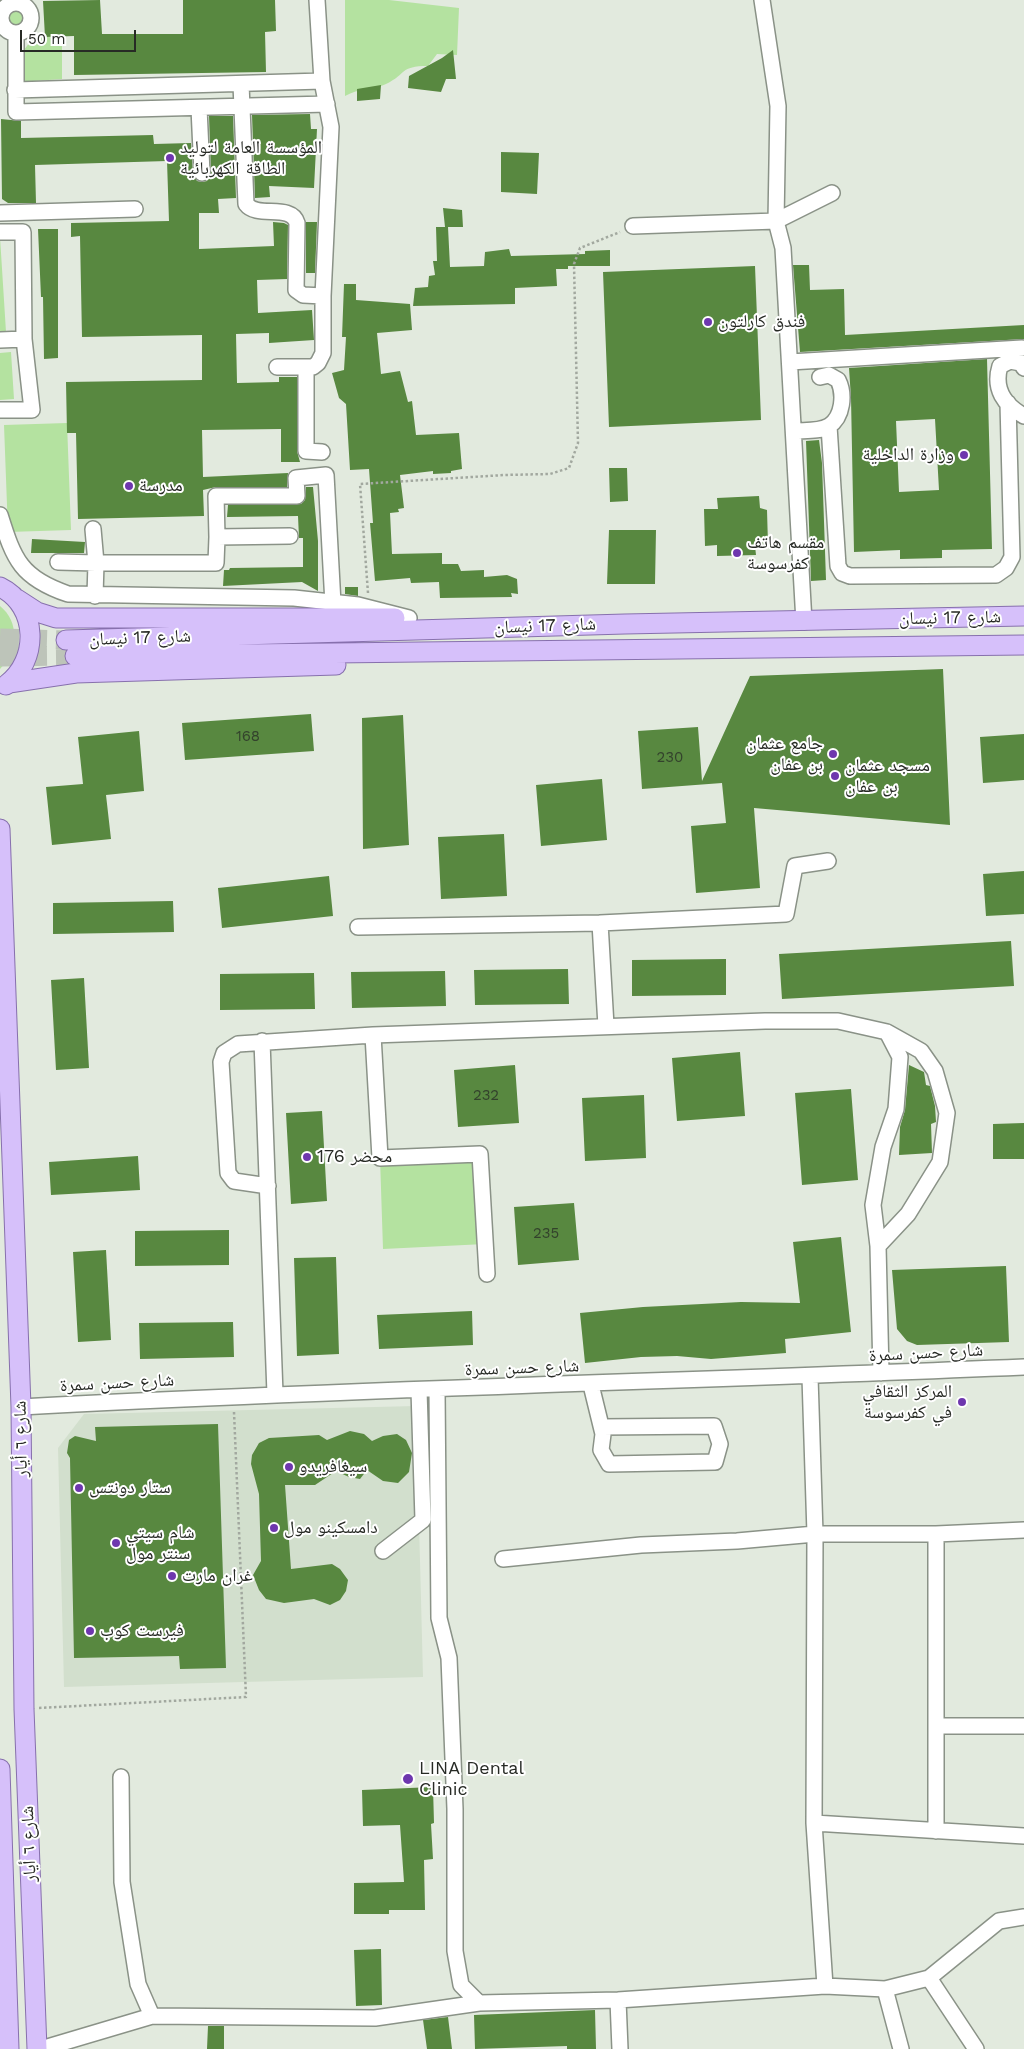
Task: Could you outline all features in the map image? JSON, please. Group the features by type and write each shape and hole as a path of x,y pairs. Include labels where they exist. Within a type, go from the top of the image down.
{"main road":[{"path":"6,588 37,612 56,618 409,618 533,614 597,615 624,624"},
{"path":"3,690 22,668 30,650 29,623 6,588"},
{"name":"شارع 17 نيسان","path":"1022,615 804,622 624,624 70,648 624,649 1024,645"},
{"path":"3,690 76,673 540,660 624,649"},
{"name":"شارع ٦ أيار","path":"0,829 21,1408 24,1708 37,2049"},
{"name":"شارع ٦ أيار","path":"0,1769 9,2049"}],"street":[{"path":"277,367 306,368 318,363 323,353 323,296 331,127 322,81 317,0"},
{"path":"762,0 778,106 776,221 783,248 804,622"},
{"path":"16,33 10,97 16,112 327,104"},
{"path":"10,97 147,86 322,81"},
{"path":"241,84 246,204 255,210 289,214 295,217 297,223 296,290 303,295 323,296"},
{"path":"147,86 147,108"},
{"path":"199,108 202,173"},
{"path":"633,226 776,221 832,192"},
{"path":"0,213 135,209"},
{"path":"0,232 22,232 24,339 32,410 0,410"},
{"path":"0,340 24,339"},
{"path":"790,362 1022,348"},
{"path":"1024,368 1020,363 1010,361 1000,366 996,377 997,388 1008,403 1024,416"},
{"path":"306,368 306,451 322,452"},
{"path":"794,431 819,430 828,426 840,412 842,403 840,384 834,376 820,376"},
{"path":"828,426 838,566 842,573 850,576 996,575 1006,568 1012,557 1008,403"},
{"path":"58,562 216,563 218,537 216,496 297,496 296,478 326,474 333,604"},
{"path":"0,515 8,540 21,568 45,586 68,594 95,596 172,594 294,598 333,604 358,605 409,618"},
{"path":"93,529 96,563 95,596"},
{"path":"218,537 290,536"},
{"path":"358,927 600,923 786,914 794,866 828,861"},
{"path":"600,923 606,1026"},
{"path":"268,1186 234,1181 228,1173 221,1072 224,1053 229,1048 238,1044 373,1035 838,1020 887,1032 921,1051 935,1071 947,1113 940,1162 908,1214 878,1246"},
{"path":"881,1373 878,1246 873,1205 876,1178 883,1147 896,1109 900,1057 887,1032"},
{"path":"373,1035 380,1158 480,1154 487,1274"},
{"path":"262,1041 276,1394"},
{"name":"شارع حسن سمرة","path":"21,1408 276,1394 591,1385 1024,1367"},
{"path":"810,1377 815,1534 814,1823 825,1986"},
{"path":"591,1385 602,1427 601,1450 609,1464 715,1462 720,1444 714,1426 602,1427"},
{"path":"383,1551 423,1520 419,1390"},
{"path":"437,1390 439,1618 449,1658 455,1809 455,1952 461,1985 479,2003"},
{"path":"503,1559 641,1545 737,1541 815,1534 936,1534 1024,1530"},
{"path":"936,1534 936,1831"},
{"path":"937,1726 1024,1726"},
{"path":"120,1777 122,1882 138,1984 152,2016"},
{"path":"814,1823 1024,1836"},
{"path":"41,2049 152,2016 375,2018 479,2003 618,2000 825,1986 885,1989 929,1978 999,1921 1024,1917"},
{"path":"929,1978 976,2049"},
{"path":"885,1989 901,2049"},
{"path":"618,2000 620,2049"}],"path":[{"path":"370,609 360,484 550,474 570,468 578,443 574,264 580,248 633,226"},
{"path":"24,1708 246,1697 234,1396"}],"shaded area":[{"path":"416,1406 423,1677 64,1687 58,1448 84,1414"}],"green space":[{"path":"345,0 389,0 459,8 457,55 437,54 428,66 412,67 386,84 345,96"},
{"path":"16,9 22,12 25,18 22,24 16,27 10,24 7,18 10,12"},
{"path":"62,36 62,79 21,82 23,51 34,37"},
{"path":"0,237 6,332 0,332"},
{"path":"11,352 14,399 0,400 0,353"},
{"path":"67,423 71,530 8,532 4,425"},
{"path":"0,606 11,620 14,628 14,637 10,654 0,669"},
{"path":"480,1154 485,1244 383,1249 380,1158"}],"building":[{"path":"100,0 102,34 183,34 183,0 275,0 276,31 265,32 266,72 74,75 74,36 45,37 43,1"},
{"path":"453,50 456,79 446,79 441,92 408,88 409,76"},
{"path":"381,85 380,99 357,101 357,89"},
{"path":"310,114 311,129 317,129 314,188 269,186 270,197 255,198 252,115"},
{"path":"209,116 233,116 236,198 218,199 219,213 199,213 199,249 274,246 273,222 288,225 287,279 257,280 258,313 312,310 314,340 269,343 269,333 236,334 237,383 279,382 279,377 297,377 297,451 300,462 281,462 281,429 202,430 203,477 288,473 287,487 216,487 203,490 204,516 78,519 76,433 67,433 66,382 202,380 202,335 82,337 80,236 71,237 71,223 169,221 167,161 35,165 36,203 8,203 2,199 1,119 21,121 21,138 153,135 154,144 191,143 193,174 197,181 202,182 207,181 211,173"},
{"path":"501,152 539,153 537,194 501,192"},
{"path":"443,208 462,210 463,227 445,227"},
{"path":"306,222 317,222 315,273 306,273"},
{"path":"436,227 448,227 450,267 484,266 485,252 509,249 511,256 585,254 585,251 610,250 610,266 568,266 568,269 556,269 557,286 515,288 515,304 413,306 415,288 428,287 429,276 435,275 433,261 437,261"},
{"path":"38,229 58,229 58,358 44,359 43,297 41,297"},
{"path":"793,265 809,265 810,290 844,289 845,335 1024,325 1024,339 800,352"},
{"path":"755,266 761,420 609,427 603,272"},
{"path":"344,284 356,284 356,300 410,304 412,330 377,333 381,374 400,371 408,402 412,401 416,435 459,433 462,469 451,471 451,473 433,474 433,471 400,475 404,508 398,509 399,512 390,513 392,554 442,553 442,564 458,564 461,571 484,570 484,577 507,575 517,579 518,594 511,593 512,597 440,598 439,582 411,583 410,578 375,581 370,523 373,523 369,469 350,470 346,404 339,398 332,373 344,370 346,337 342,337"},
{"name":"وزارة الداخلية","path":"987,359 992,549 942,550 942,558 900,559 900,550 854,552 849,368","holes":["935,419 939,490 899,492 896,421"]},
{"path":"819,440 822,463 826,580 811,581 806,441"},
{"path":"609,468 627,468 628,501 610,502"},
{"path":"306,487 313,487 318,541 318,591 302,582 223,586 224,570 229,570 230,568 303,567 303,538 299,538 298,516 227,517 228,505 301,504 305,500"},
{"path":"759,496 760,508 767,510 768,545 755,546 756,555 717,556 717,545 705,546 704,509 718,509 717,498"},
{"path":"609,530 656,530 655,584 607,584"},
{"path":"32,539 85,542 84,553 31,553"},
{"path":"345,587 358,587 358,596 345,594"},
{"name":"مسجد عثمان بن عفان","path":"943,669 950,825 754,808 760,888 696,893 691,826 726,823 722,783 642,789 638,731 698,727 702,781 750,676"},
{"path":"311,714 314,751 185,760 182,723"},
{"path":"403,715 409,845 363,849 362,718"},
{"path":"139,731 144,791 106,795 111,839 52,845 46,787 83,784 78,737"},
{"path":"1024,734 1024,780 983,783 980,737"},
{"path":"602,779 607,840 541,846 536,785"},
{"path":"504,834 507,896 441,899 438,837"},
{"path":"1024,871 1024,914 986,916 983,874"},
{"path":"329,876 333,916 222,928 218,888"},
{"path":"173,901 174,932 53,934 53,903"},
{"path":"1011,941 1014,986 782,999 779,954"},
{"path":"726,959 726,995 632,996 632,960"},
{"path":"568,969 569,1004 475,1005 474,970"},
{"path":"445,971 446,1006 352,1008 351,972"},
{"path":"314,973 315,1009 220,1010 220,974"},
{"path":"84,978 89,1068 56,1070 51,980"},
{"path":"740,1052 745,1116 677,1121 672,1058"},
{"path":"515,1065 519,1123 458,1127 454,1070"},
{"path":"909,1065 924,1072 926,1085 930,1086 935,1106 936,1122 931,1124 932,1153 899,1155 900,1127 905,1110"},
{"path":"851,1089 858,1180 802,1185 795,1093"},
{"path":"644,1095 646,1158 585,1161 582,1098"},
{"name":"محضر 176","path":"322,1111 327,1201 291,1204 286,1113"},
{"path":"1024,1123 1024,1159 993,1159 993,1124"},
{"path":"138,1156 140,1190 51,1195 49,1162"},
{"path":"574,1203 579,1260 518,1265 514,1207"},
{"path":"229,1230 229,1265 135,1266 135,1231"},
{"path":"841,1237 851,1332 785,1339 786,1353 711,1359 677,1356 641,1357 585,1363 580,1313 643,1307 741,1302 800,1303 793,1242"},
{"path":"106,1250 111,1340 78,1342 73,1252"},
{"path":"336,1257 339,1354 297,1356 294,1258"},
{"path":"1006,1266 1009,1342 917,1345 907,1341 897,1329 892,1270"},
{"path":"472,1311 473,1345 379,1349 377,1315"},
{"path":"233,1322 234,1357 140,1359 139,1323"},
{"name":"شام سيتي سنتر مول","path":"218,1424 226,1668 180,1669 179,1656 74,1658 70,1458 67,1453 69,1440 75,1436 96,1441 95,1427"},
{"name":"دامسكينو مول","path":"350,1431 364,1434 372,1441 383,1436 397,1434 406,1440 412,1453 409,1472 398,1483 383,1481 367,1470 360,1479 349,1477 336,1471 315,1485 285,1485 291,1569 332,1564 340,1569 348,1580 346,1591 340,1600 330,1605 314,1599 284,1603 266,1599 259,1590 253,1575 261,1561 259,1494 251,1464 252,1455 259,1443 269,1438 319,1435 327,1440"},
{"path":"433,1787 434,1823 431,1824 433,1859 424,1860 425,1910 389,1910 389,1914 354,1914 354,1883 404,1882 400,1825 363,1826 362,1790"},
{"path":"381,1949 382,2005 356,2006 354,1950"},
{"path":"595,2010 596,2049 567,2049 567,2046 475,2049 474,2015"},
{"path":"448,2017 452,2049 427,2049 423,2020"},
{"path":"208,2026 224,2026 224,2049 207,2049"}],"tunnel":[{"path":"0,638 66,640"},
{"path":"0,657 75,656"}],"place":[{"name":"المؤسسة العامة لتوليد الطاقة الكهربائية","path":"170,158"},
{"name":"فندق كارلتون","path":"708,322"},
{"name":"وزارة الداخلية","path":"964,455"},
{"name":"مدرسة","path":"129,486"},
{"name":"مقسم هاتف كفرسوسة","path":"737,553"},
{"name":"جامع عثمان بن عفان","path":"833,754"},
{"name":"مسجد عثمان بن عفان","path":"835,776"},
{"name":"محضر 176","path":"307,1157"},
{"name":"المركز الثقافي في كفرسوسة","path":"962,1402"},
{"name":"سيغافريدو","path":"289,1467"},
{"name":"ستار دونتس","path":"79,1488"},
{"name":"دامسكينو مول","path":"274,1528"},
{"name":"شام سيتي سنتر مول","path":"116,1543"},
{"name":"غران مارت","path":"172,1576"},
{"name":"فيرست كوب","path":"90,1631"},
{"name":"LINA Dental Clinic","path":"408,1779"}]}
